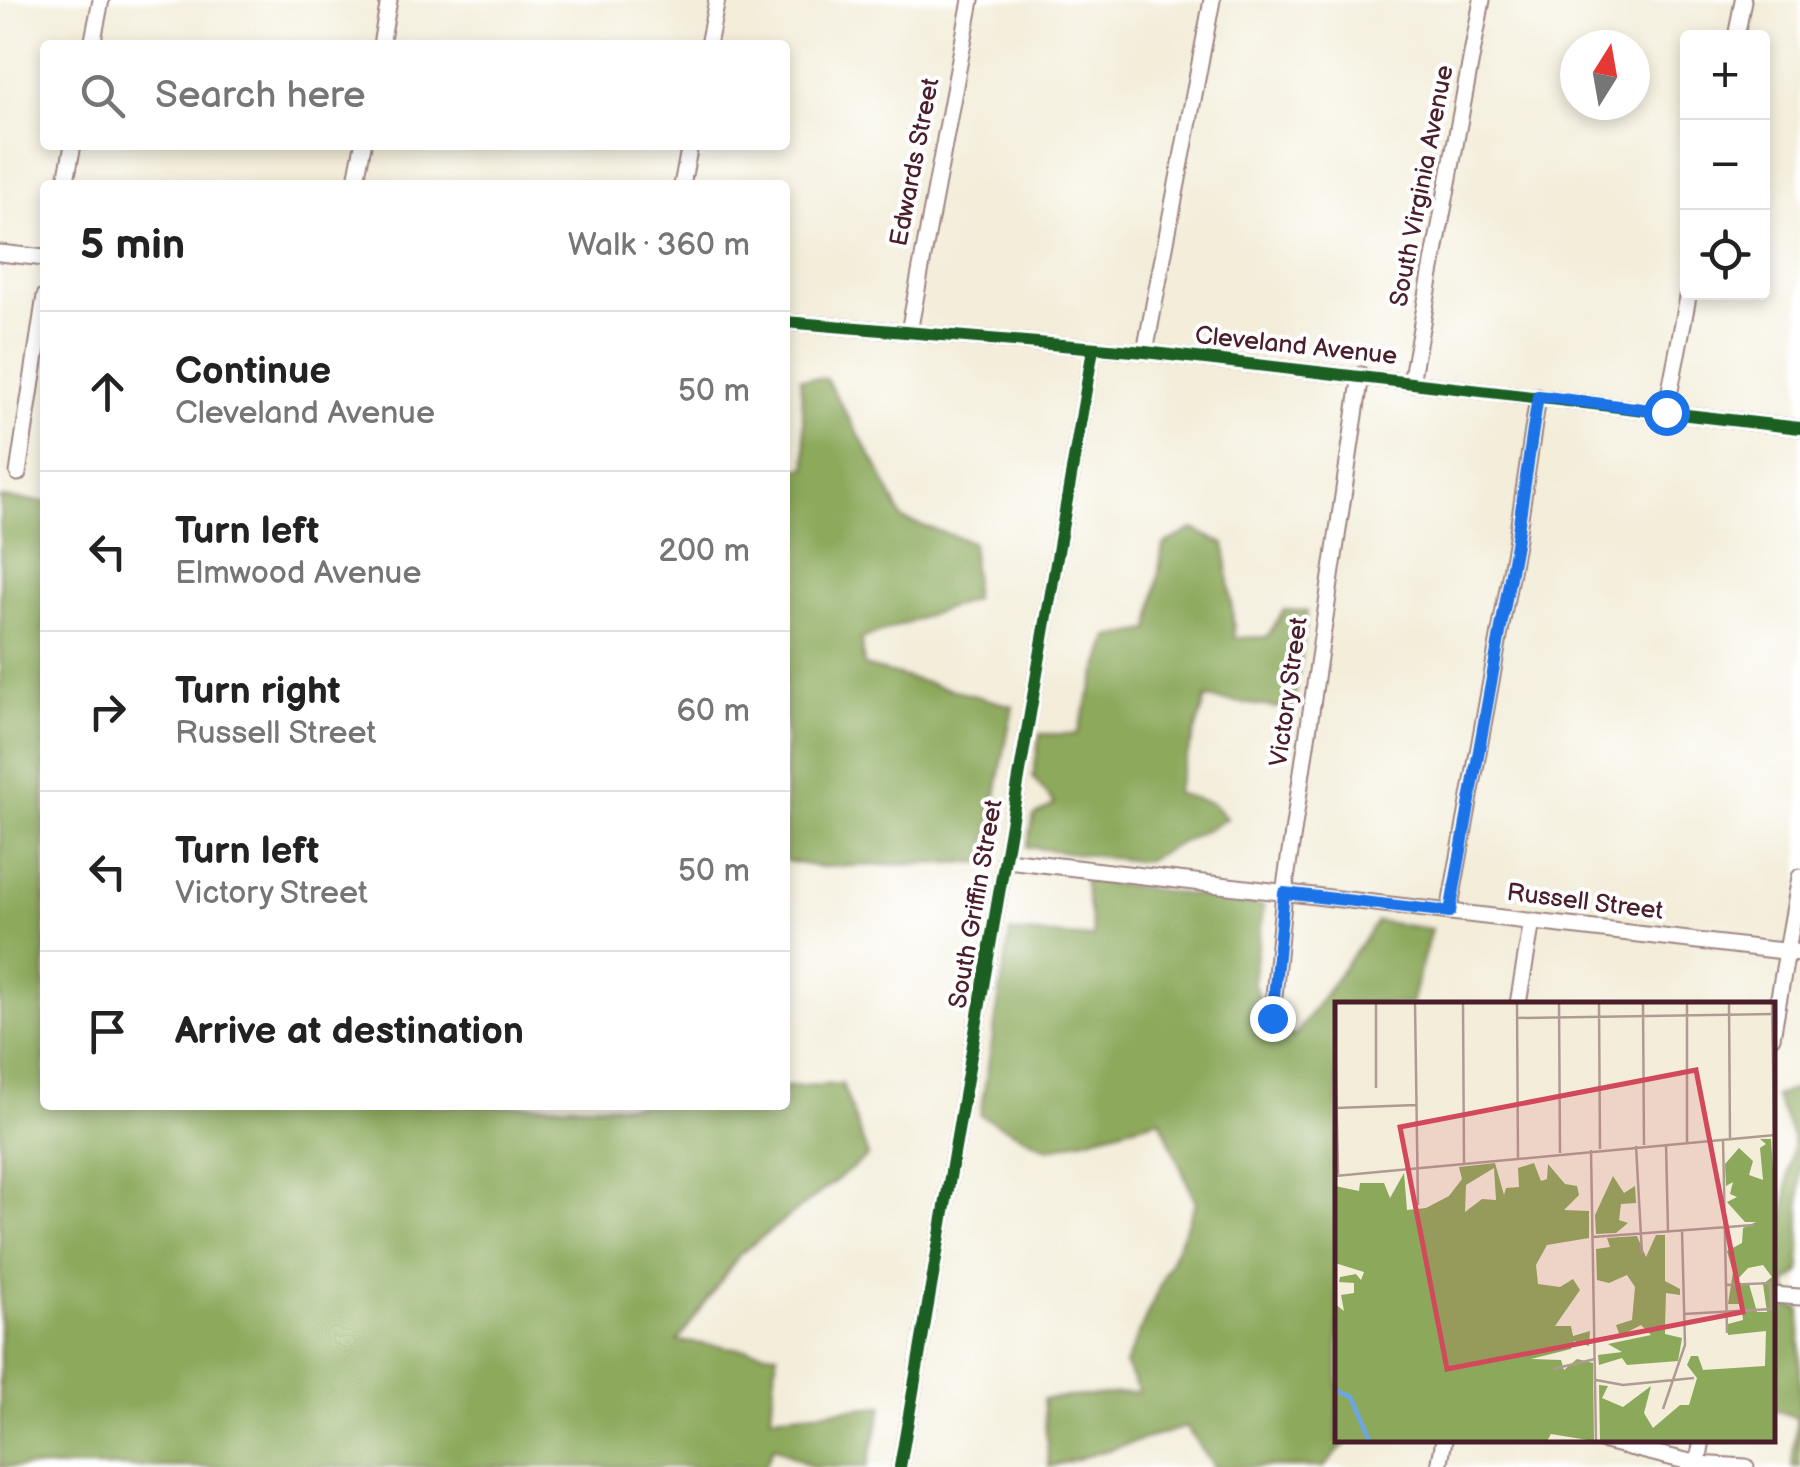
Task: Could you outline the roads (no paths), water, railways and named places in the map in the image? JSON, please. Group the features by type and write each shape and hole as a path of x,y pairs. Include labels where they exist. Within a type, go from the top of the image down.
{"street":[{"path":"93,40 100,0"},
{"path":"382,40 389,0"},
{"path":"709,40 717,0"},
{"name":"Edwards Street","path":"909,332 971,0"},
{"path":"1145,352 1212,0"},
{"name":"South Virginia Avenue","path":"1410,382 1482,0"},
{"path":"1738,30 1744,0"},
{"path":"66,180 71,150"},
{"path":"357,180 362,150"},
{"path":"683,180 689,150"},
{"path":"0,253 40,257"},
{"path":"1666,412 1687,300"},
{"name":"Cleveland Avenue","path":"790,322 1145,352 1800,428"},
{"path":"18,473 40,329"},
{"name":"South Griffin Street","path":"900,1467 1093,349"},
{"name":"Victory Street","path":"1272,1018 1284,893 1361,376"},
{"path":"1450,912 1516,544 1538,396"},
{"name":"Russell Street","path":"1006,860 1794,952"},
{"path":"1775,1026 1794,952 1800,877"},
{"path":"1518,1002 1532,921"},
{"path":"1775,1295 1800,1298"},
{"path":"1439,1467 1444,1442"},
{"path":"1608,1442 1697,1465 1746,1467"}]}
